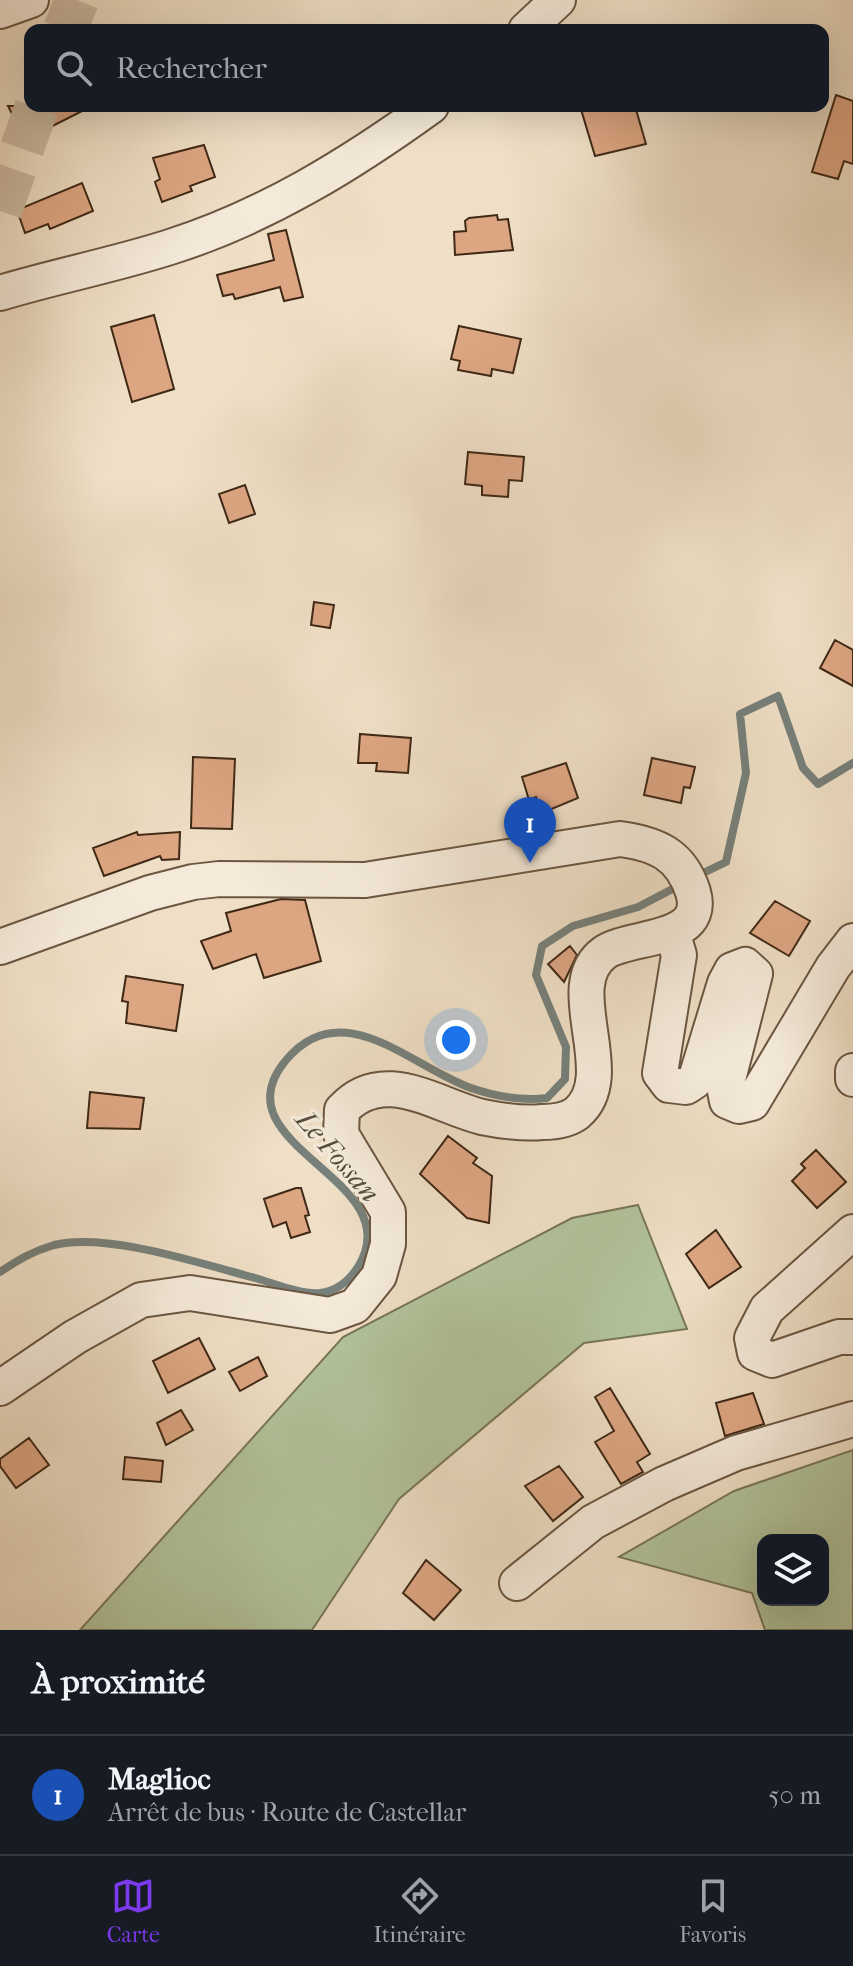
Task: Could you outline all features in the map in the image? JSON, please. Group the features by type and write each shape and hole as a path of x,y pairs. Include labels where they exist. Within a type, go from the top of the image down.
{"street":[{"path":"0,11 31,0"},
{"path":"532,24 558,0"},
{"path":"0,293 170,247 254,215 367,152 423,112"},
{"path":"0,947 150,893 219,879 365,880 620,839 654,844 687,880 695,909 688,922 672,932 604,952 589,974 585,997 594,1054 593,1083 578,1112 558,1121 526,1124 482,1116 409,1091 382,1089 356,1095 342,1110 341,1134 388,1212 388,1244 379,1276 355,1306 330,1315 190,1293 141,1300 75,1337 0,1388"},
{"path":"672,932 679,955 660,1073 669,1085 686,1087 695,1081 725,983 732,970 745,965 755,974 755,984 725,1091 727,1101 739,1106 752,1103 833,967 853,941"},
{"path":"853,1071 853,1079"},
{"path":"853,1232 767,1309 752,1338 755,1353 772,1360 839,1337 853,1337"},
{"path":"517,1583 593,1522 664,1484 736,1453 853,1419"}],"green space":[{"path":"638,1205 687,1329 584,1343 399,1499 312,1630 80,1630 343,1337 572,1218"},
{"path":"853,1450 853,1630 765,1630 752,1593 619,1557 734,1491"}],"building":[{"path":"836,95 853,101 853,164 844,161 838,179 812,172"},
{"path":"8,106 24,106 24,112 80,112 25,140"},
{"path":"582,112 637,112 646,144 595,156"},
{"path":"204,145 215,177 190,186 192,191 162,202 155,182 160,179 153,158"},
{"path":"82,183 93,211 50,229 48,224 25,233 17,210"},
{"path":"497,215 498,220 508,219 513,250 455,255 454,232 466,231 465,221"},
{"path":"286,230 303,297 284,301 280,287 235,299 233,294 223,296 217,275 274,260 268,234"},
{"path":"154,315 174,389 132,402 111,327"},
{"path":"459,326 521,339 513,373 492,369 491,376 458,370 460,361 451,359"},
{"path":"468,452 524,457 522,481 509,480 508,497 482,495 482,486 465,484"},
{"path":"245,485 255,514 229,523 219,494"},
{"path":"314,602 334,605 330,628 311,625"},
{"path":"835,640 853,650 853,686 820,668"},
{"path":"360,734 411,738 408,773 376,771 377,763 358,763"},
{"path":"193,757 235,759 232,829 191,828"},
{"path":"652,758 695,767 690,788 684,787 681,803 644,795"},
{"path":"566,763 578,798 542,813 536,797 529,800 522,777"},
{"path":"137,832 138,835 180,832 179,859 162,860 160,856 104,876 93,848"},
{"path":"281,899 305,900 321,961 264,978 256,954 213,969 201,941 231,931 226,913"},
{"path":"775,901 810,921 789,956 750,933"},
{"path":"570,946 577,955 564,982 548,964"},
{"path":"126,976 183,985 176,1031 126,1023 128,1002 122,1001"},
{"path":"90,1092 144,1098 140,1129 87,1128"},
{"path":"448,1136 477,1158 473,1163 492,1176 489,1223 467,1218 420,1174"},
{"path":"816,1150 846,1182 817,1208 792,1181 805,1168 801,1164"},
{"path":"301,1188 309,1215 305,1216 310,1232 291,1238 286,1222 273,1227 264,1199"},
{"path":"716,1230 741,1267 709,1288 686,1254"},
{"path":"199,1338 215,1369 168,1393 153,1361"},
{"path":"258,1357 267,1376 240,1391 229,1372"},
{"path":"610,1388 650,1454 637,1462 643,1472 621,1484 595,1442 614,1431 595,1397"},
{"path":"753,1393 764,1424 725,1436 716,1403"},
{"path":"181,1410 193,1430 166,1445 157,1423"},
{"path":"29,1438 49,1465 16,1488 0,1466 0,1459"},
{"path":"125,1457 163,1461 161,1482 123,1479"},
{"path":"559,1466 583,1497 553,1521 525,1486"},
{"path":"426,1560 461,1590 434,1620 403,1593"}],"waterway":[{"name":"Le Fossan","path":"697,876 726,862 746,773 740,714 778,696 803,768 818,784 853,763"},
{"name":"Le Fossan","path":"0,1272 26,1256 54,1245 100,1243 154,1251 304,1292 320,1293 337,1288 358,1267 368,1236 360,1209 340,1185 291,1140 274,1116 271,1089 287,1059 309,1040 331,1033 355,1034 378,1041 471,1088 509,1098 547,1098 565,1079 566,1047 536,975 542,946 573,926 638,907 682,884"}],"tunnel":[{"path":"67,24 77,0"},
{"path":"0,211 35,112"}],"place":[{"name":"Maglioc","path":"530,863"}]}
